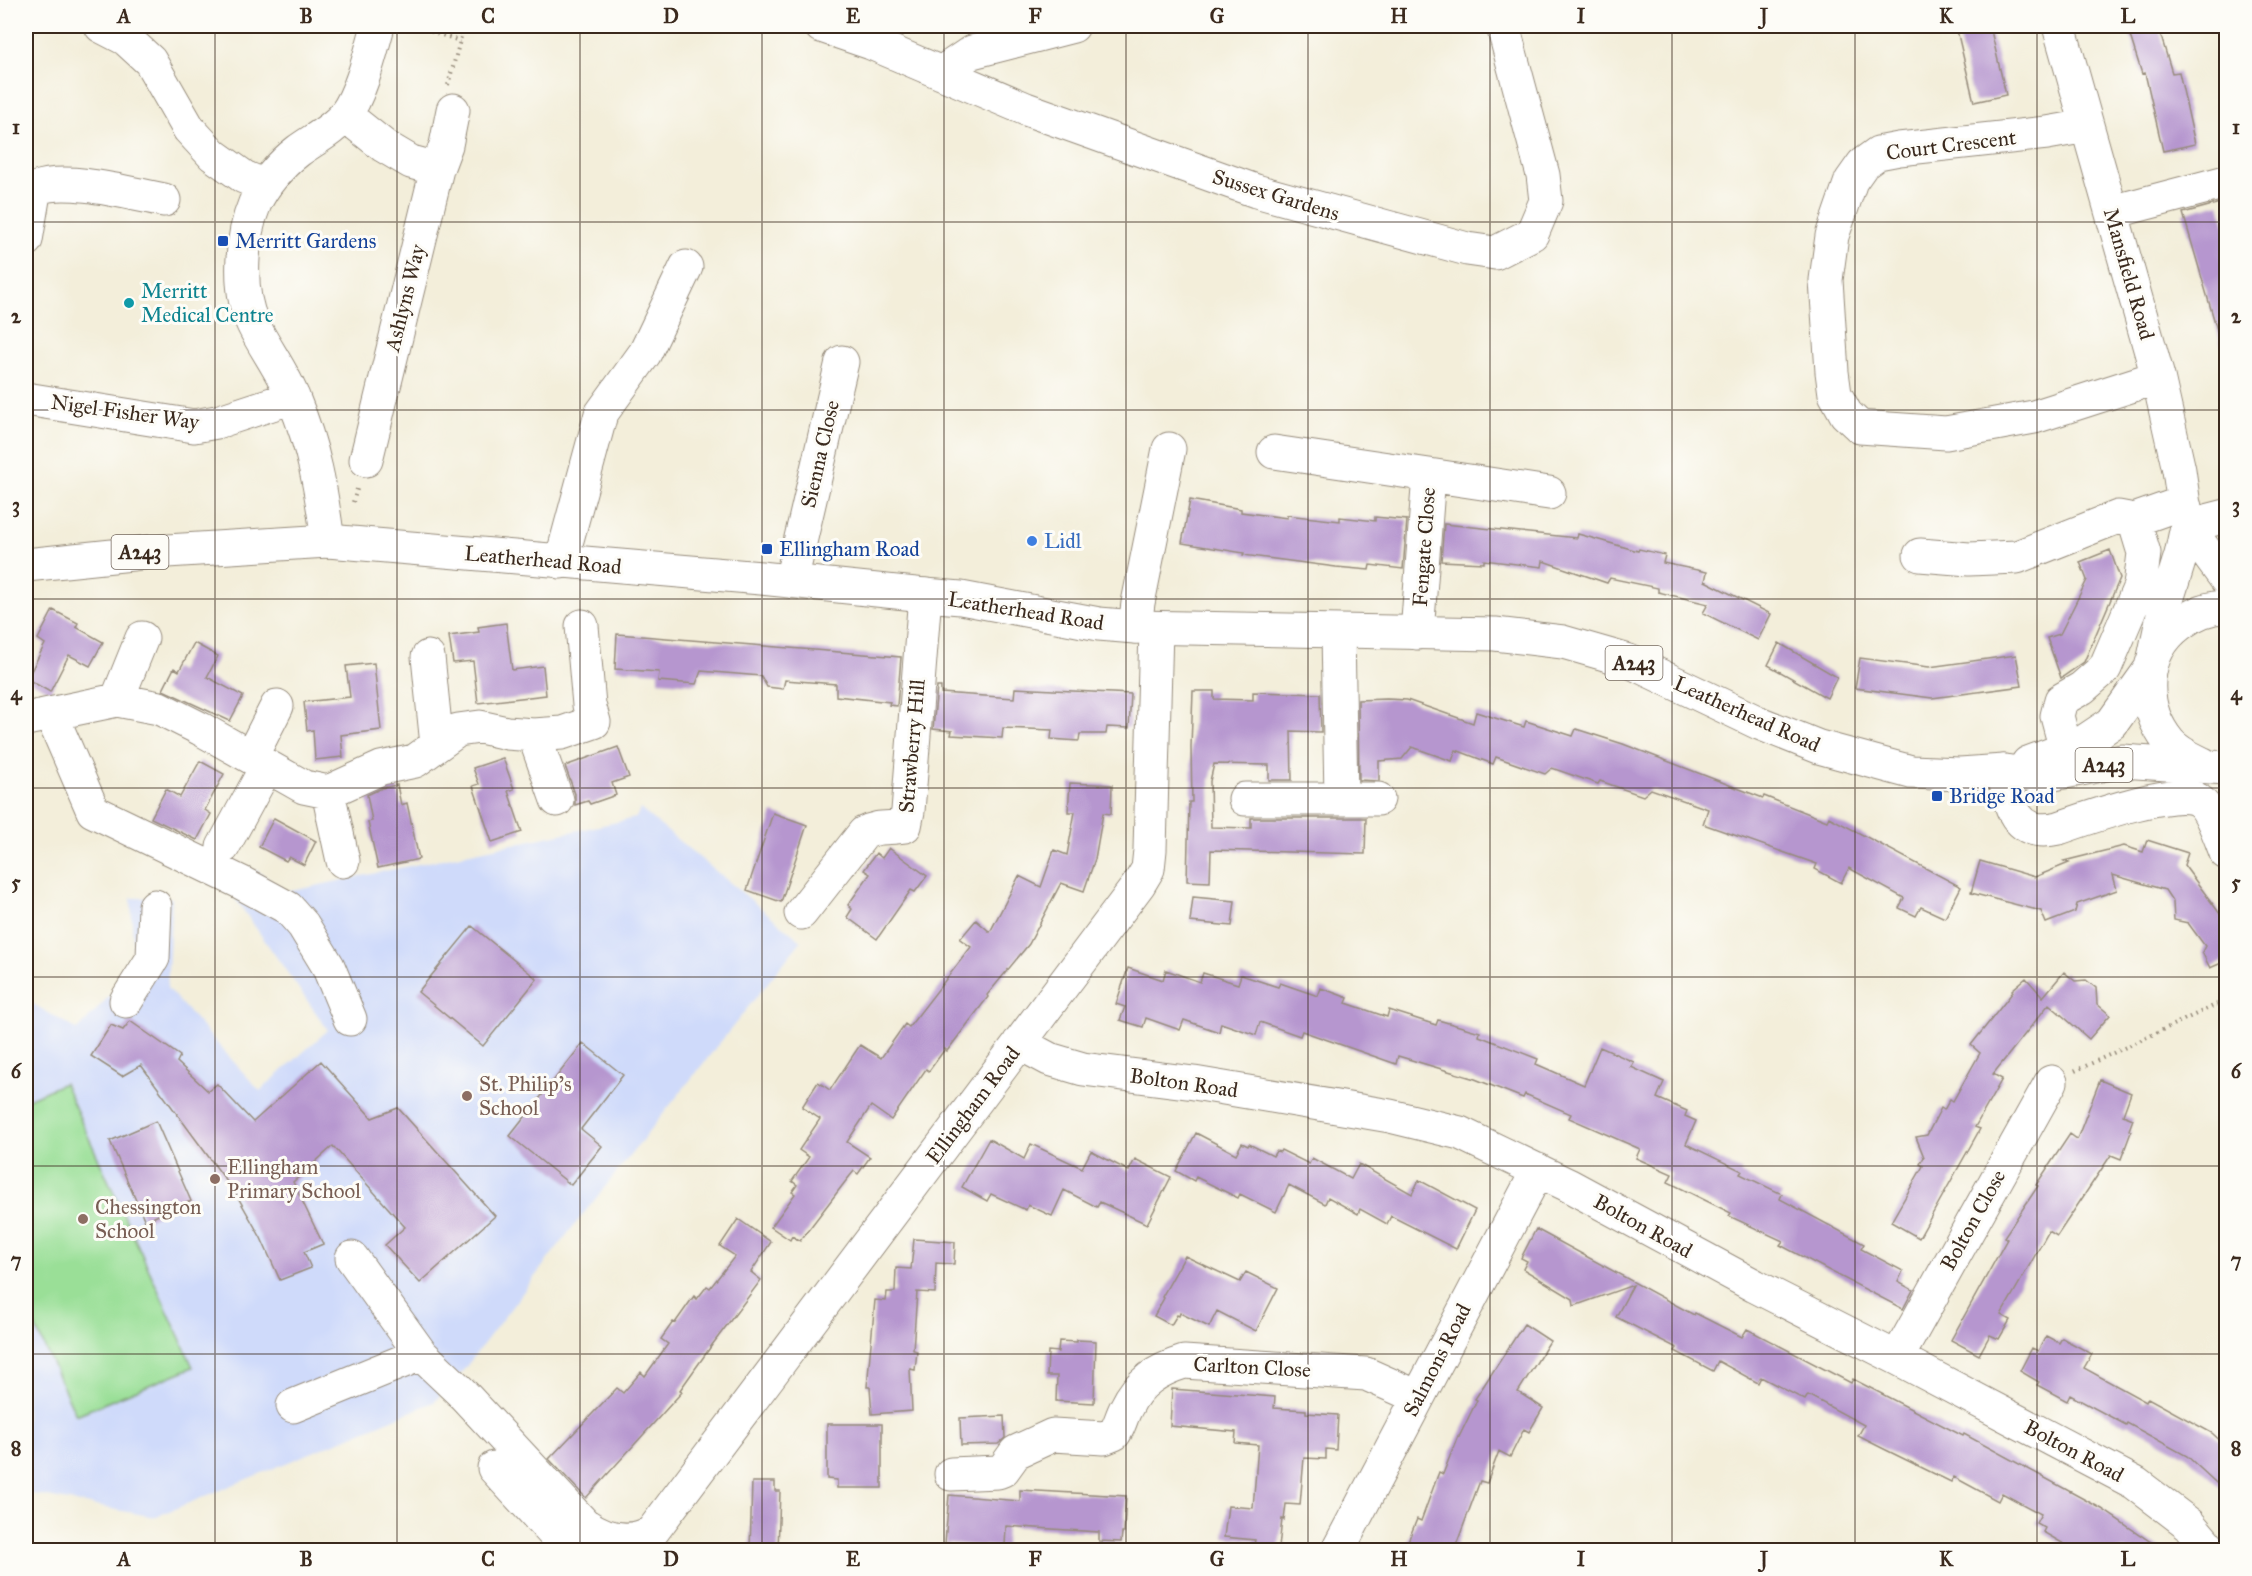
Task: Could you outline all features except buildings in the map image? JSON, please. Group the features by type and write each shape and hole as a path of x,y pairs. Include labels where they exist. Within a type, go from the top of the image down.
{"main road":[{"path":"101,26 126,39 150,61 189,129 213,155 244,177 266,186"},
{"path":"328,541 319,477 309,441 293,397 252,322 245,292 242,254 255,204 266,186 279,169 297,152 316,140 345,115 365,70 378,26"},
{"name":"Sussex Gardens","path":"820,26 871,43 1026,110 1256,191 1467,249 1495,253 1532,234 1546,201 1543,175 1503,26"},
{"path":"941,73 972,52 1073,26"},
{"name":"Mansfield Road","path":"2059,26 2158,377 2171,429 2186,516 2181,555 2165,606 2152,662"},
{"name":"Ashlyns Way","path":"366,460 366,425 450,155 453,110"},
{"path":"345,115 384,146 411,162 450,155"},
{"name":"Court Crescent","path":"2087,126 2047,133 1899,148 1878,153 1863,164 1851,181 1832,236 1826,280 1835,394 1846,414 1860,427 1946,433 2034,417 2158,377"},
{"path":"2112,212 2226,182"},
{"path":"26,240 34,193 37,188 46,184 60,183 164,200"},
{"path":"561,562 601,414 645,353 686,267"},
{"name":"Sienna Close","path":"791,581 842,363"},
{"name":"Nigel Fisher Way","path":"26,399 194,426 217,422 293,397"},
{"name":"Ellingham Road","path":"633,1540 1019,1043 1148,869 1150,850 1146,628 1138,603 1170,448"},
{"name":"Fengate Close","path":"1274,452 1429,475 1417,633"},
{"path":"1429,475 1549,494"},
{"path":"1920,555 1969,559 2017,557 2118,517 2134,520 2168,508 2186,516 2226,516"},
{"name":"Mansfield Road","path":"2186,516 2226,579"},
{"path":"2066,750 2057,716 2061,700 2082,688 2105,668 2140,586 2144,553 2134,520"},
{"name":"Leatherhead Road","path":"26,565 139,552 328,541 961,598 1099,624 1146,628 1495,634 1563,642 1629,661 1759,723 1819,747 1860,759 1911,772 1960,774 2004,771"},
{"name":"Strawberry Hill","path":"801,913 864,833 877,826 894,828 905,826 925,595"},
{"name":"A243","path":"2004,771 2082,743 2112,723 2170,631 2192,615 2217,607 2226,607"},
{"path":"350,1019 328,966 303,925 288,908 240,882 93,811 38,717 117,700 159,708 201,729 304,788 328,792 381,768 415,761 458,730 480,727 507,733 534,735 562,733 594,722 589,705 582,626"},
{"path":"1338,632 1341,799"},
{"path":"117,700 142,638"},
{"path":"428,657 437,745"},
{"name":"A243","path":"2152,662 2148,695 2153,718 2167,740 2183,755 2217,771"},
{"path":"223,847 259,762 277,706"},
{"path":"534,735 558,800"},
{"name":"A243","path":"2004,771 2043,776 2122,761 2217,771"},
{"path":"2004,771 2011,809 2022,824 2035,830 2049,831 2163,797 2184,795 2199,800 2210,816 2226,853"},
{"path":"328,792 342,861"},
{"path":"1245,800 1378,799"},
{"path":"186,880 199,874 240,882"},
{"path":"126,1001 153,958 155,906"},
{"name":"Bolton Road","path":"1019,1043 1048,1059 1083,1069 1194,1083 1390,1116 1460,1133 1538,1170 1755,1286 2135,1483 2189,1524 2211,1551"},
{"name":"Bolton Close","path":"1897,1358 2051,1082"},
{"name":"Salmons Road","path":"1338,1551 1538,1170"},
{"path":"352,1257 421,1354 460,1391 573,1514 594,1531 633,1540"},
{"path":"293,1406 421,1354"},
{"name":"Carlton Close","path":"951,1474 998,1472 1003,1470 1016,1452 1053,1435 1104,1438 1114,1434 1133,1393 1164,1368 1184,1362 1366,1374 1418,1397"},
{"path":"494,1468 572,1551"}],"path":[{"path":"414,26 460,41"},
{"path":"453,110 443,106 464,26"},
{"path":"364,544 352,504 366,460"},
{"path":"2051,1082 2226,1000"}],"shaded area":[{"path":"640,809 801,941 569,1232 459,1376 434,1402 155,1517 26,1493 26,1000 78,1030 134,969 131,898 172,898 167,988 260,1091 328,1030 234,897 256,870 287,892 636,818"}],"green space":[{"path":"64,1083 193,1367 76,1415 26,1307 26,1100"}],"railway":[{"path":"26,1549 35,1550"}],"place":[{"name":"Merritt Gardens","path":"223,241"},
{"name":"Merritt Medical Centre","path":"129,303"},
{"name":"Lidl","path":"1032,541"},
{"name":"Ellingham Road","path":"767,549"},
{"name":"Bridge Road","path":"1937,796"},
{"name":"St. Philip's School","path":"467,1096"},
{"name":"Ellingham Primary School","path":"215,1179"},
{"name":"Chessington School","path":"83,1219"}]}
